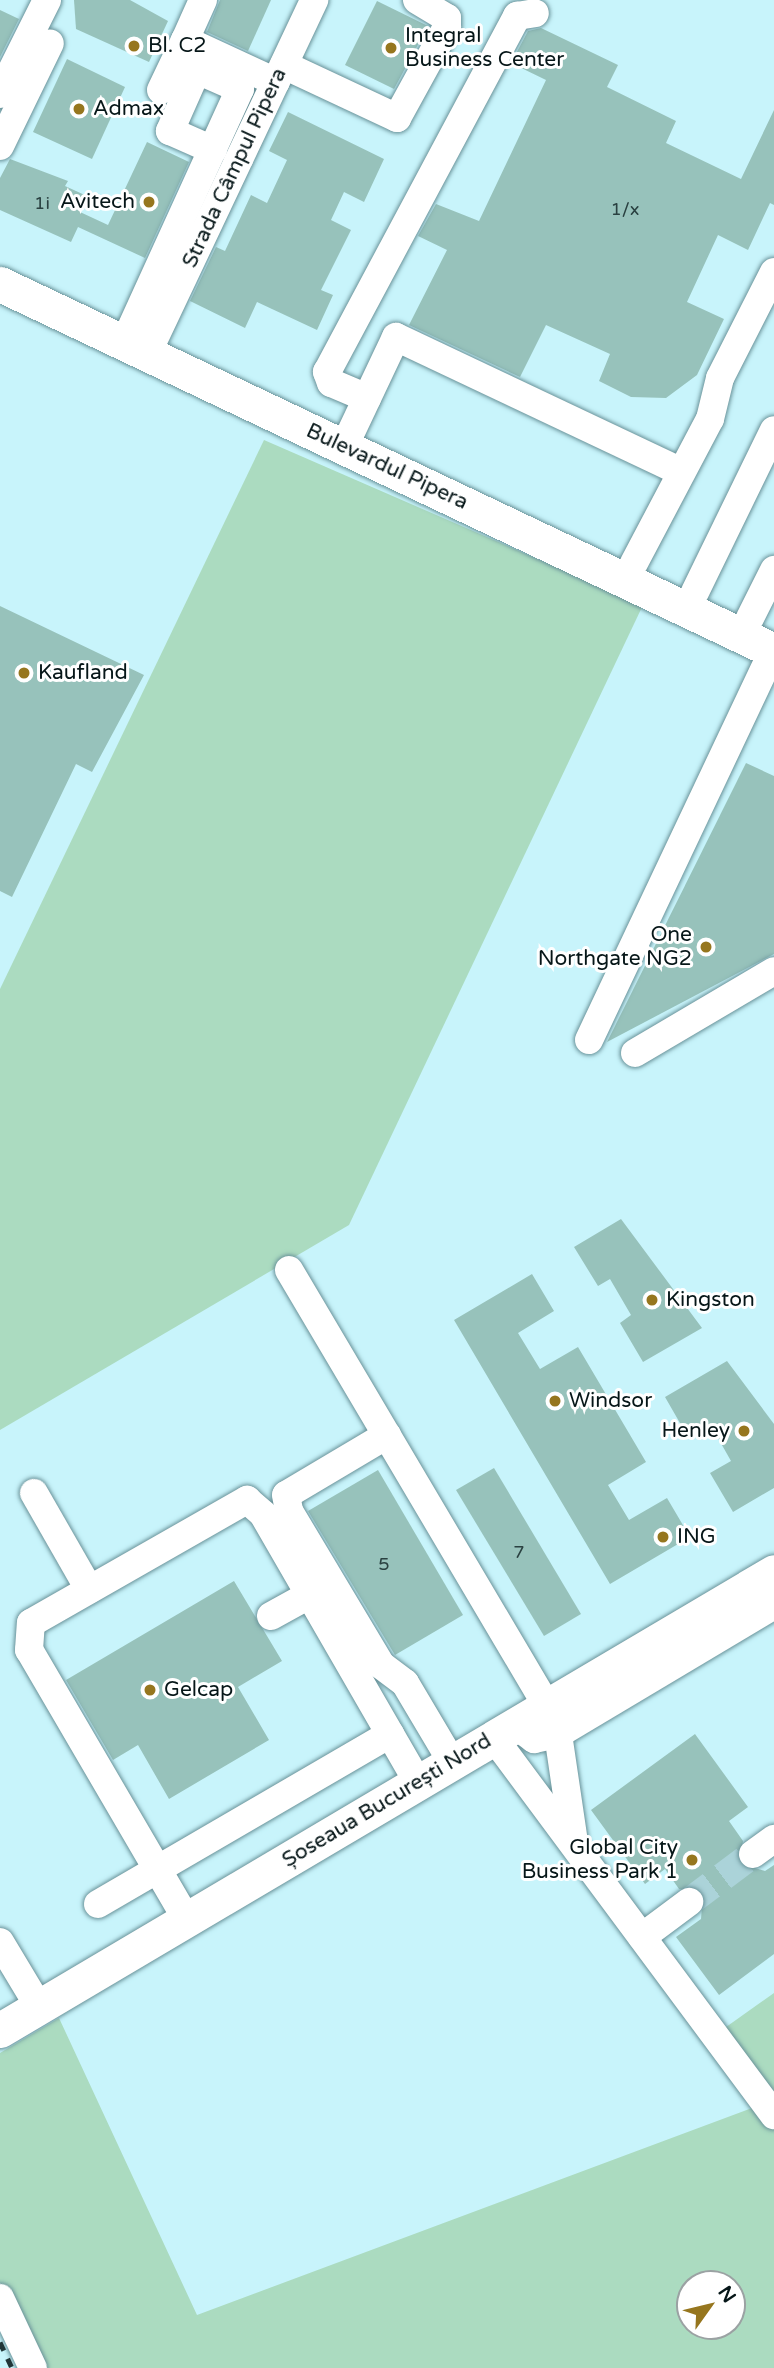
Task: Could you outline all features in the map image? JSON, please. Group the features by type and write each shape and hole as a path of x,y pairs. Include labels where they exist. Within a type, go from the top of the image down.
{"main road":[{"name":"Bulevardul Pipera","path":"0,263 695,592 768,637"},
{"name":"Bulevardul Pipera","path":"0,284 768,637"},
{"name":"Șoseaua București Nord","path":"0,2030 504,1731 553,1720 774,1572"}],"street":[{"path":"0,94 46,0"},
{"path":"161,90 203,0"},
{"name":"Strada Câmpul Pipera","path":"144,331 280,73 314,0"},
{"path":"185,40 397,118 447,27 447,18 417,0"},
{"path":"367,398 326,379 348,331 517,16 535,13"},
{"path":"0,146 50,43"},
{"path":"144,331 213,150"},
{"path":"635,563 679,471 710,419 720,378 774,272"},
{"path":"348,331 389,352"},
{"path":"352,430 396,337 679,471"},
{"path":"695,592 774,430"},
{"path":"589,1040 768,637 774,570"},
{"path":"635,1053 774,971"},
{"path":"289,1270 553,1720 575,1847"},
{"path":"387,1435 286,1495 288,1503 380,1665 405,1683 452,1762"},
{"path":"34,1493 89,1589"},
{"path":"187,1920 26,1642 31,1623 242,1500 262,1514 418,1783"},
{"path":"271,1616 309,1595"},
{"path":"553,1720 774,1605"},
{"path":"504,1731 575,1847 774,2115"},
{"path":"98,1904 390,1734"},
{"path":"642,1937 689,1902"},
{"path":"0,1942 39,2007"},
{"path":"0,2298 33,2368"}],"green space":[{"path":"264,440 643,605 349,1225 0,1430 0,989"},
{"path":"774,1993 774,2368 23,2368 0,2317 0,2053 59,2018 197,2315 752,2108 705,2042"}],"building":[{"name":"Bl. C2","path":"74,0 130,0 168,21 149,62 76,29"},
{"path":"220,0 271,0 248,51 207,32"},
{"name":"Integral Business Center","path":"377,1 428,26 394,89 345,65"},
{"path":"0,10 19,19 0,57"},
{"path":"541,28 618,65 607,87 676,121 666,143 741,179 774,110 774,205 770,203 748,250 718,235 687,302 724,319 697,375 666,398 631,397 599,381 610,354 546,325 520,377 409,325 447,250 418,236 436,204 479,221 546,80 511,63 528,31"},
{"name":"Admax","path":"67,59 125,87 92,159 33,132"},
{"path":"288,112 384,159 364,202 344,192 331,220 351,230 321,290 333,295 317,330 257,302 245,328 190,301 216,247 225,251 251,195 267,203 287,160 269,151"},
{"path":"147,142 189,162 145,258 78,227 71,242 0,210 0,178 10,159 68,181 65,186 87,196 80,212 108,225"},
{"path":"0,606 144,675 92,772 76,764 12,897 0,891"},
{"name":"One Northgate NG2","path":"746,763 774,776 774,954 607,1042"},
{"name":"Kingston","path":"621,1219 702,1328 643,1362 620,1323 631,1315 610,1279 598,1286 574,1247"},
{"name":"Windsor","path":"532,1274 554,1311 518,1333 540,1369 578,1347 646,1462 608,1485 629,1520 667,1498 690,1537 610,1584 454,1320"},
{"name":"Henley","path":"727,1361 774,1424 774,1488 733,1512 710,1473 731,1461 710,1424 688,1437 665,1397"},
{"path":"494,1468 581,1614 544,1636 456,1490"},
{"path":"378,1470 463,1615 395,1655 308,1511"},
{"name":"Gelcap","path":"234,1581 282,1661 238,1687 269,1740 169,1799 138,1745 113,1760 66,1680"},
{"name":"Global City Business Park 1","path":"695,1734 748,1807 729,1821 743,1841 739,1863 765,1871 774,1865 774,1954 719,1995 676,1937 701,1919 703,1893 679,1889 665,1869 645,1884 591,1810"}],"tunnel":[{"path":"689,1902 753,1854"}],"railway":[{"path":"0,2342 12,2368"}],"place":[{"name":"Bl. C2","path":"134,46"},
{"name":"Integral Business Center","path":"391,48"},
{"name":"Admax","path":"79,109"},
{"name":"Avitech","path":"149,202"},
{"name":"Kaufland","path":"24,673"},
{"name":"One Northgate NG2","path":"706,947"},
{"name":"Kingston","path":"652,1300"},
{"name":"Windsor","path":"555,1401"},
{"name":"Henley","path":"744,1431"},
{"name":"ING","path":"663,1537"},
{"name":"Gelcap","path":"150,1690"},
{"name":"Global City Business Park 1","path":"692,1860"}]}
